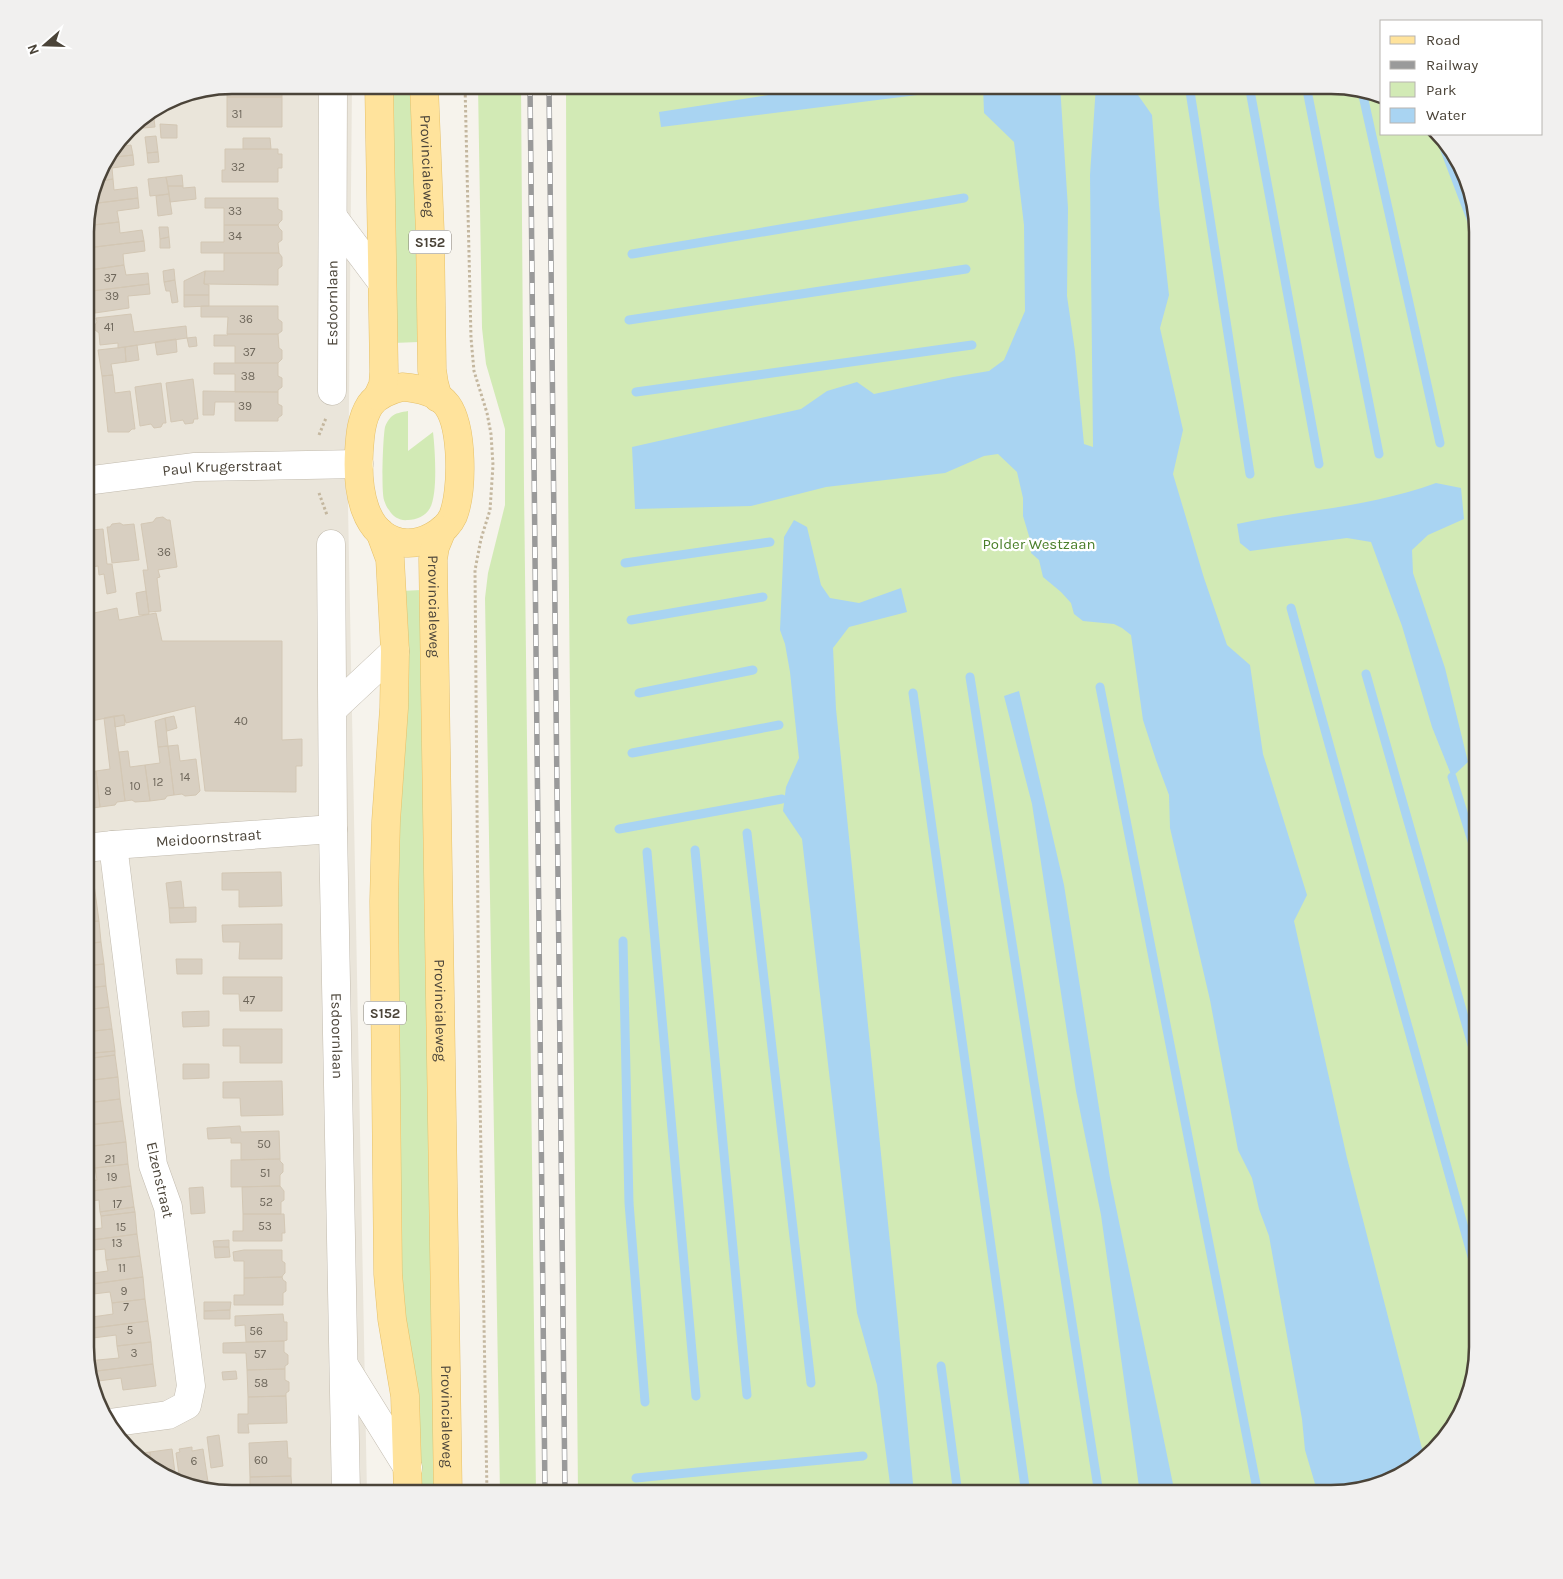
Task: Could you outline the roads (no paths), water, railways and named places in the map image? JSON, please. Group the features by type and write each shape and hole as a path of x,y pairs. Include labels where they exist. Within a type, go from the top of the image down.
{"main road":[{"name":"S152","path":"379,94 384,372 383,385 365,415 361,428 359,464 363,505 370,520 380,532 390,559 395,651 394,708 386,821 384,901 388,1274 392,1319 405,1396 408,1481"},
{"name":"Provincialeweg","path":"424,94 430,232 432,370 438,398"},
{"path":"378,396 402,387 419,389 438,398"},
{"name":"S152","path":"438,398 446,404 453,418 459,444 459,496 452,517 442,530"},
{"name":"Provincialeweg","path":"442,530 435,547 433,559 448,1485"},
{"path":"380,532 391,540 407,543 423,540 442,530"}],"street":[{"name":"Esdoornlaan","path":"332,391 333,94"},
{"name":"Esdoornlaan","path":"333,217 382,281"},
{"name":"Paul Krugerstraat","path":"94,480 195,467 359,464"},
{"name":"Esdoornlaan","path":"331,544 333,829 346,1485"},
{"path":"333,709 395,651"},
{"name":"Meidoornstraat","path":"94,847 333,829"},
{"name":"Elzenstraat","path":"113,845 153,1165 168,1207 191,1386 187,1405 168,1415 115,1421"},
{"path":"343,1364 408,1481"}],"water":[{"path":"775,94 925,94 661,127 659,112"},
{"path":"983,94 1061,94 1068,208 1067,296 1075,351 1084,444 1093,447 1090,175 1095,94 1137,94 1152,115 1169,295 1160,328 1183,430 1173,474 1204,578 1227,645 1250,665 1263,754 1307,895 1294,921 1347,1158 1423,1451 1393,1471 1367,1481 1350,1484 1315,1485 1305,1450 1302,1419 1269,1236 1259,1209 1252,1178 1238,1150 1210,1000 1170,828 1169,795 1143,720 1131,635 1114,624 1083,621 1074,614 1071,603 1061,592 1043,577 1039,560 1031,553 1032,546 1023,516 1023,498 1017,472 998,454 984,456 945,473 826,487 751,506 635,509 632,447 801,409 827,391 857,382 874,394 989,371 1004,360 1025,311 1024,225 1014,142 984,113"},
{"path":"1438,145 1451,163 1459,179 1467,204 1469,226"},
{"path":"1436,483 1461,488 1464,519 1428,535 1412,550 1413,573 1445,668 1468,762 1452,777 1432,727 1402,626 1371,542 1347,538 1250,551 1240,543 1237,524 1387,498"},
{"path":"794,520 807,527 821,585 830,598 859,603 901,588 907,612 849,627 833,648 836,709 913,1485 890,1485 877,1385 857,1313 802,839 783,811 786,787 799,758 790,672 785,644 780,630 784,537"},
{"path":"1019,691 1064,885 1110,1178 1173,1485 1139,1485 1101,1215 1076,1091 1032,804 1004,696"}],"waterway":[{"path":"1190,94 1250,474"},
{"path":"1251,94 1319,464"},
{"path":"1308,94 1379,454"},
{"path":"1363,97 1440,443"},
{"path":"632,254 964,198"},
{"path":"629,320 966,269"},
{"path":"636,392 972,345"},
{"path":"625,563 770,542"},
{"path":"631,620 763,597"},
{"path":"1291,608 1469,1246"},
{"path":"639,693 753,670"},
{"path":"1366,674 1469,1034"},
{"path":"970,677 1098,1485"},
{"path":"1100,687 1256,1485"},
{"path":"913,693 1025,1485"},
{"path":"632,753 779,725"},
{"path":"1452,777 1469,831"},
{"path":"619,829 782,799"},
{"path":"747,833 811,1383"},
{"path":"695,850 747,1395"},
{"path":"647,852 696,1396"},
{"path":"623,941 629,1203 645,1402"},
{"path":"941,1366 957,1485"},
{"path":"636,1478 863,1456"}],"railway":[{"path":"530,94 545,1485"},
{"path":"549,94 565,1485"}],"park label":[{"name":"Polder Westzaan","path":"1039,544"}]}
